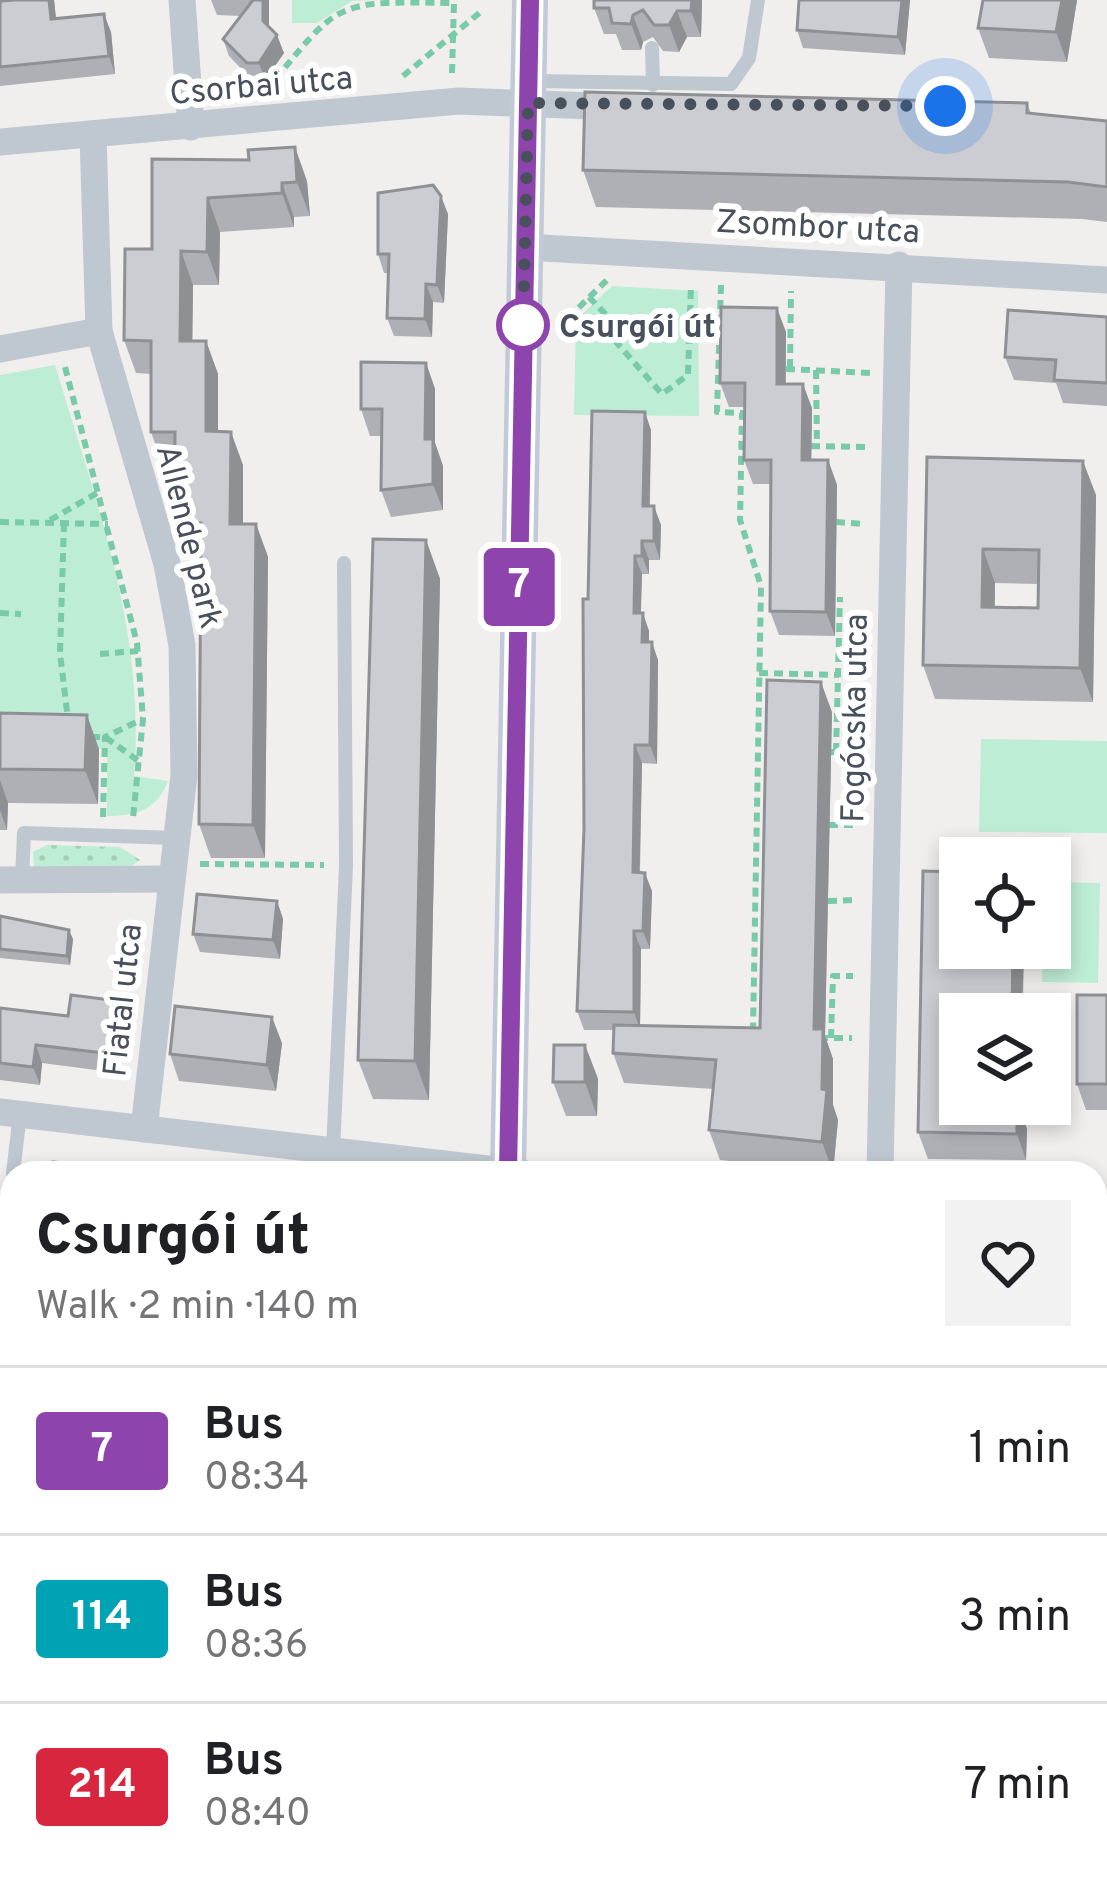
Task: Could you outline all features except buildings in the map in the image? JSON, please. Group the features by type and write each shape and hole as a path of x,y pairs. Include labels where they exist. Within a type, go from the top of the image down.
{"street":[{"path":"182,0 191,127"},
{"path":"508,1161 530,0"},
{"name":"Csorbai utca","path":"0,142 528,92 751,106"},
{"name":"Allende park","path":"93,134 98,331 167,564 182,645 184,775 173,860"},
{"name":"Zsombor utca","path":"525,247 1107,280"},
{"name":"Fogócska utca","path":"880,1161 899,265"},
{"path":"0,349 98,331"},
{"path":"11,880 173,860"},
{"name":"Fiatal utca","path":"144,1129 173,860"},
{"path":"10,1113 416,1161"}],"lane":[{"path":"528,92 722,86 739,77 748,58 758,0"},
{"path":"652,48 653,86"},
{"path":"333,1151 346,866 344,563"},
{"path":"11,880 24,833 130,835 173,860"},
{"path":"10,1113 12,1161"}],"path":[{"path":"263,94 317,23 352,1 454,2 452,76"},
{"path":"397,81 483,10"},
{"path":"568,317 611,277"},
{"path":"589,297 611,320 603,327 662,394 688,375 691,281"},
{"path":"721,284 717,412 742,413 740,520 761,586 753,1037 772,1038"},
{"path":"791,288 788,369 896,374"},
{"path":"773,322 790,323"},
{"path":"719,326 738,326"},
{"path":"62,358 138,651 143,718 130,835"},
{"path":"816,370 814,446 895,448"},
{"path":"46,523 99,492"},
{"path":"0,522 108,524"},
{"path":"64,523 60,653 71,732 105,737 140,762"},
{"path":"836,523 863,524"},
{"path":"858,752 834,752 838,597 861,598"},
{"path":"0,613 21,614"},
{"path":"100,654 138,651"},
{"path":"759,673 839,675"},
{"path":"105,737 143,718"},
{"path":"103,835 105,737"},
{"path":"830,825 856,825"},
{"path":"173,860 346,866"},
{"path":"828,901 855,900"},
{"path":"831,1038 830,976 853,976"},
{"path":"812,1038 852,1038"}],"green space":[{"path":"292,0 379,0 352,1 317,23 292,23"},
{"path":"612,286 698,291 699,416 574,415 576,320"},
{"path":"55,365 101,517 125,618 136,722 134,776 168,781 152,805 127,815 107,816 107,749 7,747 0,774 0,375"},
{"path":"981,739 1107,741 1107,833 979,832"},
{"path":"47,845 120,847 140,860 130,867 34,867 33,852"},
{"path":"1071,882 1100,883 1098,983 1042,982 1042,969 1071,969"}],"bus line":[{"name":"7","path":"508,1161 530,0"}],"place":[{"name":"Csurgói út","path":"523,325"}],"route":[{"path":"523,325 523,338 528,103 945,106"}]}
